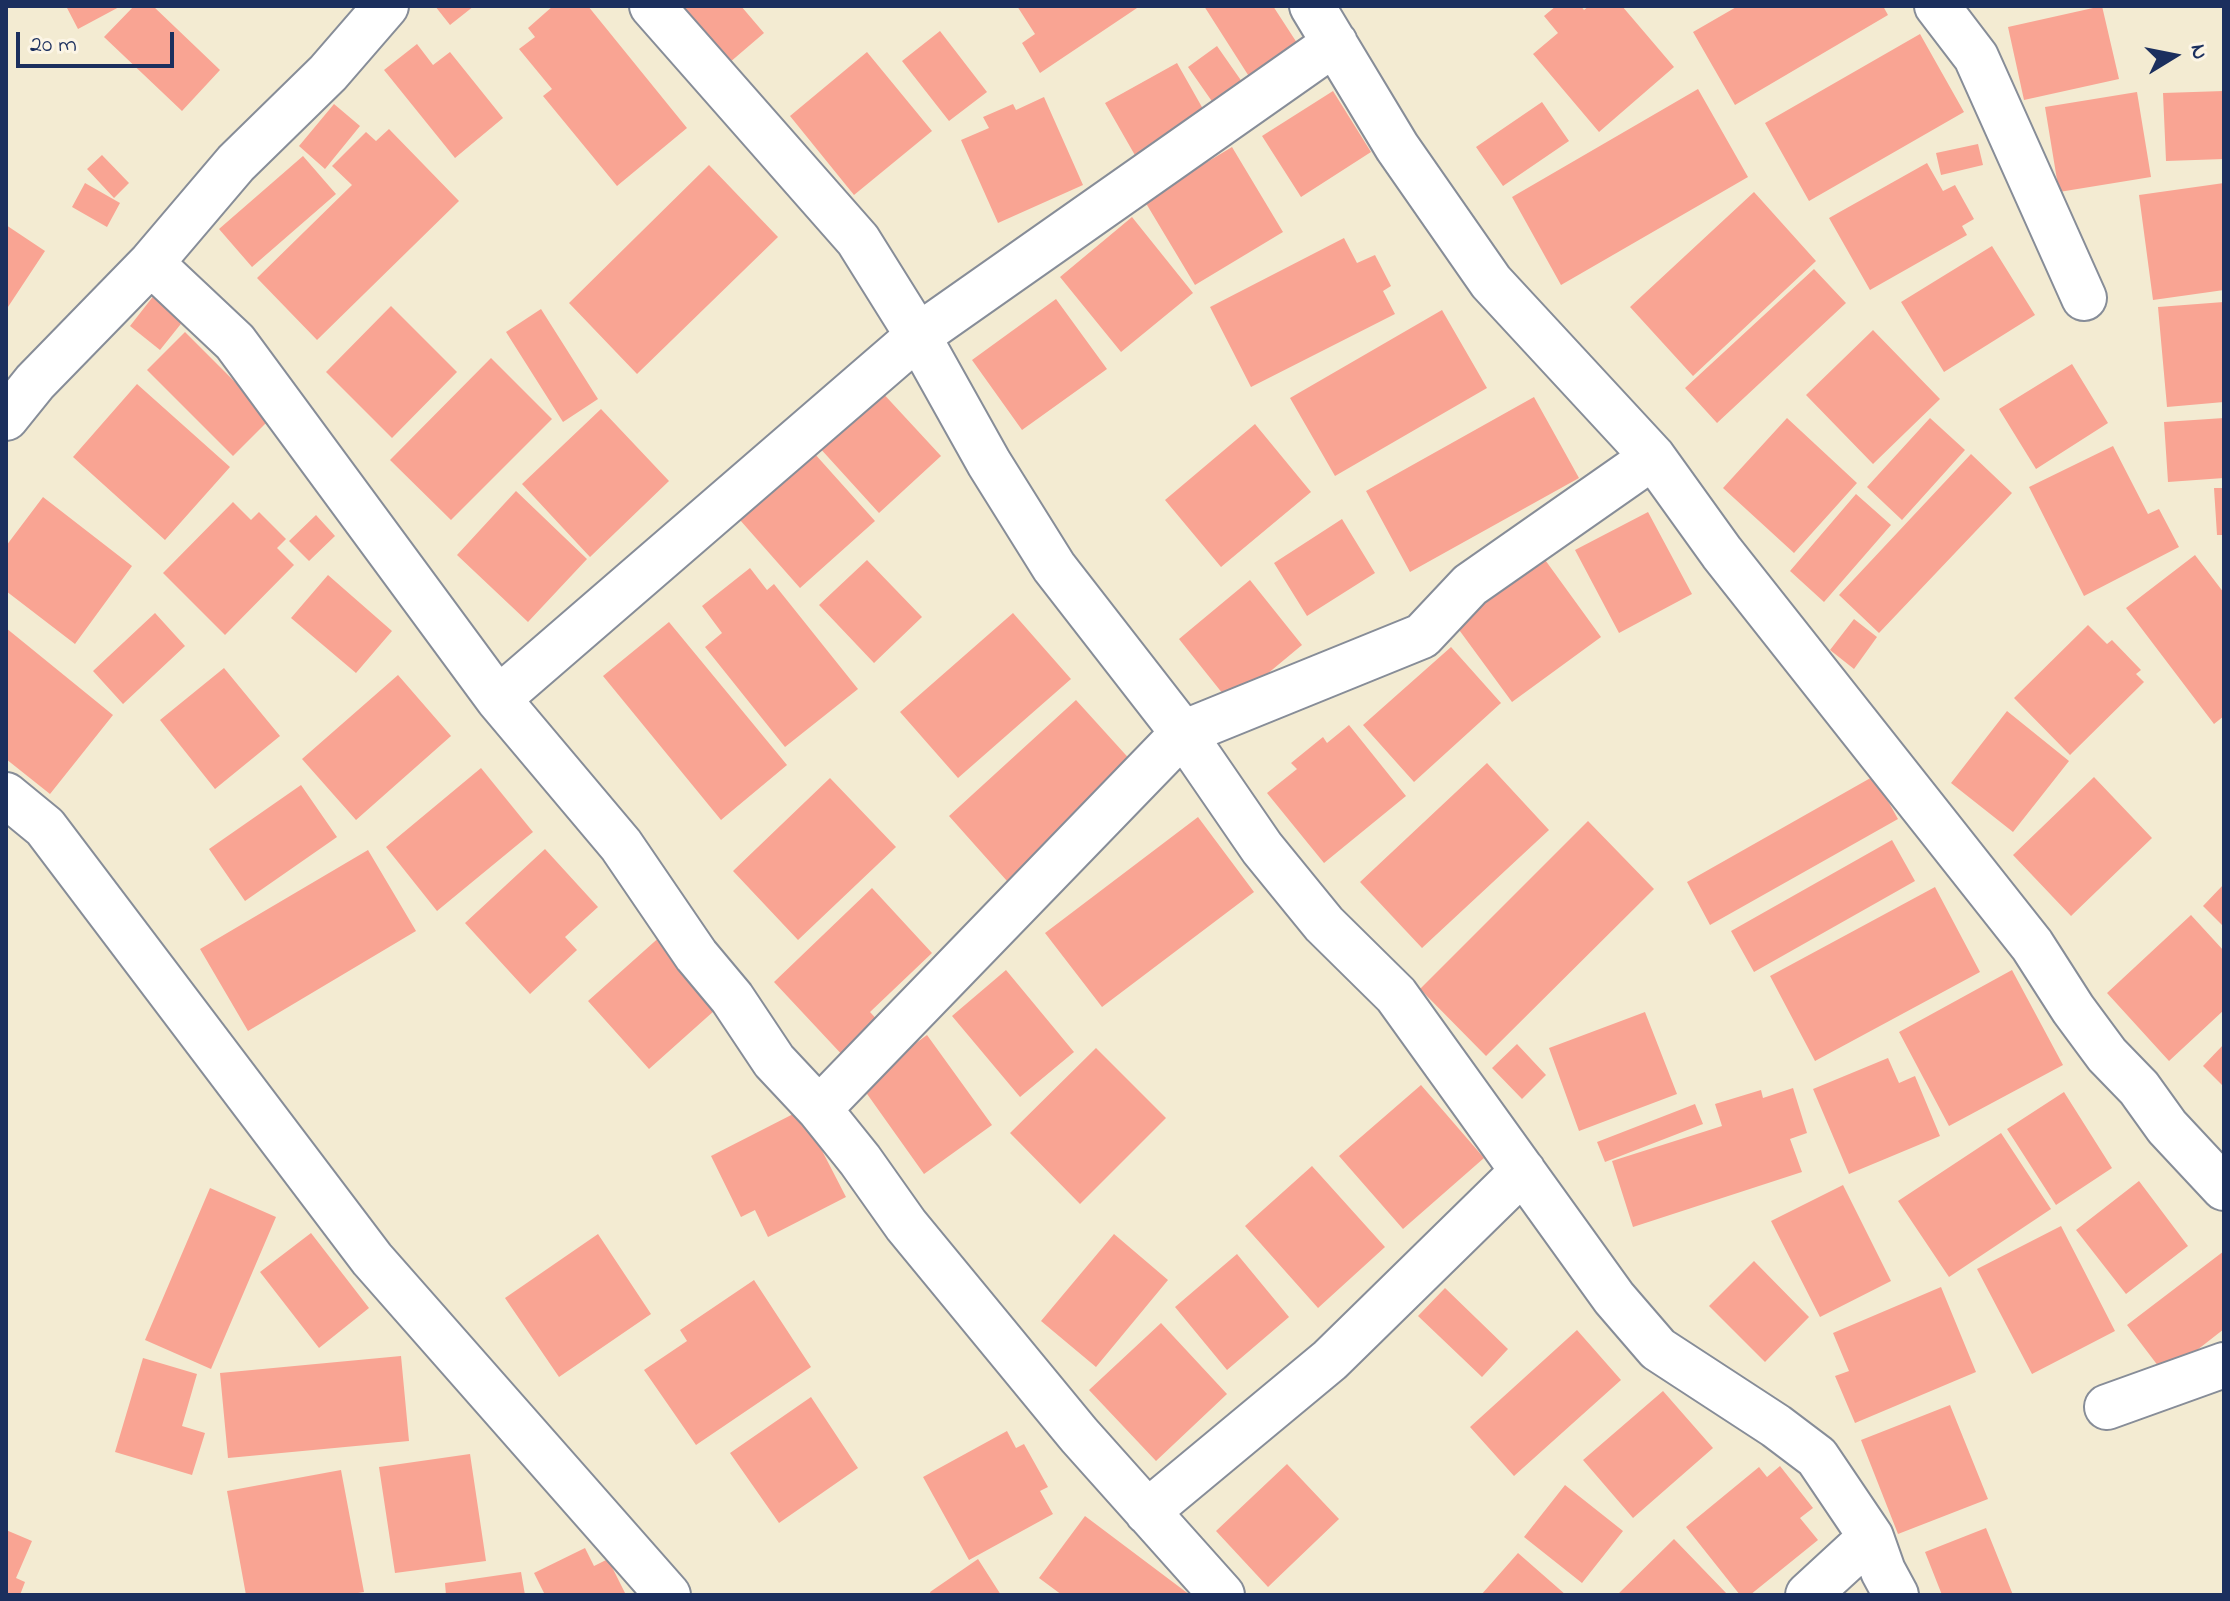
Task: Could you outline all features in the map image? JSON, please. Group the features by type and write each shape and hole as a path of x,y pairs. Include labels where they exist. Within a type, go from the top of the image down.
{"street":[{"path":"6,418 35,382 151,263 236,163 328,73 386,6"},
{"path":"652,6 858,240 1054,567 1183,733 1262,848 1324,924 1396,995 1614,1298 1658,1349 1776,1426 1817,1457 1871,1537 1883,1571 1896,1595"},
{"path":"1312,6 1397,147 1491,282 1653,457 1722,553 2032,945 2107,1055 2139,1088 2167,1127 2224,1188"},
{"path":"1937,6 1976,57 2084,298"},
{"path":"498,699 918,336 1335,43"},
{"path":"151,263 235,342 498,699 621,845 774,1061 819,1109 906,1225 1079,1435 1222,1595"},
{"path":"819,1109 1183,733 1422,636 1470,585 1653,457"},
{"path":"6,795 45,827 372,1259 668,1595"},
{"path":"1147,1512 1330,1360 1523,1171"},
{"path":"2107,1407 2224,1365"},
{"path":"1808,1595 1871,1537"}],"building":[{"path":"66,6 121,6 78,29"},
{"path":"134,6 153,6 220,70 182,111 104,37"},
{"path":"435,6 474,6 450,25"},
{"path":"553,6 588,6 687,128 617,186 543,96 552,89 519,49 535,37 528,28"},
{"path":"681,6 741,6 764,33 729,63"},
{"path":"1017,6 1140,6 1040,73 1022,43 1035,34"},
{"path":"1204,6 1273,6 1299,46 1250,78"},
{"path":"1556,6 1581,6 1584,10 1589,6 1622,6 1674,67 1599,132 1533,54 1558,33 1544,16"},
{"path":"1738,6 1883,6 1888,15 1735,105 1693,32"},
{"path":"2102,6 2119,79 2024,100 2008,27"},
{"path":"940,31 987,92 949,121 902,61"},
{"path":"1920,34 1964,112 1809,201 1765,123"},
{"path":"417,44 433,65 450,52 503,118 455,158 384,70"},
{"path":"1217,46 1247,89 1218,110 1188,67"},
{"path":"867,52 932,131 854,195 790,116"},
{"path":"1177,63 1207,116 1136,157 1105,103"},
{"path":"1698,89 1748,177 1561,285 1512,197"},
{"path":"1333,91 1371,152 1301,197 1262,136"},
{"path":"2224,91 2224,159 2166,161 2163,93"},
{"path":"2137,92 2151,177 2059,192 2045,107"},
{"path":"1044,97 1083,185 998,223 961,140 989,128 983,117 1013,104 1016,110"},
{"path":"1542,102 1569,141 1503,186 1476,147"},
{"path":"334,104 360,126 325,169 299,146"},
{"path":"389,129 459,201 317,340 257,278 352,185 332,166 366,132 376,141"},
{"path":"1978,144 1983,165 1941,175 1936,153"},
{"path":"1232,147 1283,232 1195,285 1144,200"},
{"path":"102,155 129,183 114,198 87,169"},
{"path":"303,156 336,194 252,267 219,229"},
{"path":"1927,163 1943,191 1955,185 1974,219 1962,226 1967,235 1870,290 1829,218"},
{"path":"709,165 778,237 637,374 569,303"},
{"path":"85,183 120,203 107,227 72,207"},
{"path":"2224,183 2224,290 2153,300 2139,195"},
{"path":"1754,192 1816,261 1693,376 1630,307"},
{"path":"1132,217 1193,293 1121,352 1060,277"},
{"path":"6,225 45,251 6,310"},
{"path":"1344,238 1357,263 1375,255 1391,286 1383,291 1395,314 1251,387 1210,307"},
{"path":"1992,246 2035,315 1944,372 1901,302"},
{"path":"1814,269 1846,303 1717,423 1685,388"},
{"path":"162,285 192,310 160,350 130,326"},
{"path":"1056,299 1107,369 1022,430 972,360"},
{"path":"2224,302 2224,402 2167,407 2158,307"},
{"path":"391,306 457,372 392,438 326,372"},
{"path":"541,309 598,399 563,422 506,332"},
{"path":"1442,310 1487,388 1335,476 1290,398"},
{"path":"1873,330 1940,399 1873,464 1806,395"},
{"path":"185,332 271,418 233,456 147,370"},
{"path":"491,358 552,419 451,520 390,460"},
{"path":"2072,364 2108,423 2036,469 1999,409"},
{"path":"137,384 230,467 165,540 73,457"},
{"path":"879,389 941,456 879,513 818,446"},
{"path":"1534,397 1579,478 1410,572 1366,491"},
{"path":"601,409 669,481 590,557 522,484"},
{"path":"1787,418 1857,483 1794,553 1723,488"},
{"path":"1930,418 1965,450 1902,520 1867,487"},
{"path":"2224,418 2224,478 2168,482 2164,422"},
{"path":"1255,424 1311,492 1221,567 1165,500"},
{"path":"2113,446 2148,514 2159,509 2179,547 2084,596 2029,487"},
{"path":"814,453 875,521 800,588 740,520"},
{"path":"1971,454 2012,493 1879,633 1839,595"},
{"path":"2214,488 2224,488 2224,535 2217,535"},
{"path":"516,491 587,559 528,622 457,555"},
{"path":"1856,494 1891,525 1824,602 1790,571"},
{"path":"43,497 132,566 75,644 6,591 6,546"},
{"path":"233,502 251,520 259,512 286,539 277,548 294,565 225,635 163,573"},
{"path":"1648,512 1692,594 1619,633 1575,550"},
{"path":"316,515 335,536 309,561 289,541"},
{"path":"1342,519 1375,573 1307,616 1274,563"},
{"path":"2195,555 2224,593 2224,716 2214,724 2126,608"},
{"path":"1543,557 1601,637 1512,702 1454,623"},
{"path":"867,560 922,617 874,663 819,605"},
{"path":"750,568 767,590 774,584 858,689 785,747 705,647 722,633 702,606"},
{"path":"328,575 392,631 356,673 291,618"},
{"path":"1250,580 1302,645 1231,704 1179,639"},
{"path":"155,613 185,646 123,704 93,671"},
{"path":"1013,613 1071,679 958,778 900,712"},
{"path":"1854,619 1877,637 1854,669 1830,650"},
{"path":"669,622 787,765 721,820 603,676"},
{"path":"2088,625 2107,644 2112,640 2141,670 2136,674 2144,682 2070,755 2014,698"},
{"path":"6,628 113,715 50,794 6,759"},
{"path":"1451,647 1501,703 1414,782 1363,725"},
{"path":"224,668 280,736 215,789 160,720"},
{"path":"398,675 451,736 356,820 302,759"},
{"path":"1076,700 1134,764 1007,881 949,816"},
{"path":"2007,711 2069,761 2013,832 1951,783"},
{"path":"1349,725 1406,796 1324,863 1267,793 1297,769 1291,763 1323,737 1327,743"},
{"path":"1487,763 1549,830 1422,948 1360,882"},
{"path":"481,768 533,832 437,911 386,847"},
{"path":"1874,776 1898,819 1710,925 1687,882"},
{"path":"2094,777 2152,838 2071,916 2013,855"},
{"path":"830,778 896,847 798,940 733,871"},
{"path":"301,785 337,837 245,901 209,849"},
{"path":"1198,817 1254,892 1102,1007 1045,933"},
{"path":"1588,821 1654,889 1486,1056 1420,989"},
{"path":"1892,840 1915,881 1754,972 1731,931"},
{"path":"545,849 598,907 565,937 577,950 530,994 465,923"},
{"path":"368,850 416,931 248,1031 200,949"},
{"path":"2224,884 2224,927 2203,906"},
{"path":"1935,887 1980,972 1815,1061 1770,976"},
{"path":"872,888 932,953 870,1012 882,1025 846,1059 774,982"},
{"path":"2191,915 2224,951 2224,1010 2169,1061 2107,993"},
{"path":"663,934 724,1002 649,1069 588,1001"},
{"path":"1006,970 1074,1052 1020,1097 952,1016"},
{"path":"2012,970 2063,1065 1949,1126 1899,1032"},
{"path":"1645,1012 1677,1094 1579,1131 1549,1048"},
{"path":"927,1035 992,1125 924,1174 860,1084"},
{"path":"1517,1044 1546,1075 1522,1099 1492,1068"},
{"path":"2224,1044 2224,1087 2203,1066"},
{"path":"1096,1048 1166,1118 1080,1204 1010,1133"},
{"path":"1888,1058 1899,1083 1915,1076 1940,1136 1849,1174 1813,1089"},
{"path":"1421,1085 1484,1158 1403,1229 1339,1156"},
{"path":"1793,1088 1807,1133 1790,1139 1802,1172 1633,1227 1612,1161 1722,1126 1715,1104 1761,1090 1763,1098"},
{"path":"2064,1092 2112,1168 2056,1205 2007,1129"},
{"path":"1695,1104 1703,1124 1605,1162 1597,1142"},
{"path":"801,1110 846,1197 768,1237 755,1210 741,1217 711,1156"},
{"path":"2001,1133 2051,1209 1949,1277 1898,1201"},
{"path":"1312,1166 1385,1247 1318,1308 1245,1226"},
{"path":"2139,1181 2188,1246 2126,1294 2076,1230"},
{"path":"1843,1185 1891,1281 1820,1317 1771,1221"},
{"path":"210,1188 276,1217 211,1369 145,1340"},
{"path":"2061,1226 2115,1331 2032,1374 1977,1269"},
{"path":"311,1233 369,1308 319,1348 260,1272"},
{"path":"598,1234 651,1314 559,1377 505,1298"},
{"path":"1114,1234 1168,1280 1096,1367 1041,1321"},
{"path":"2224,1251 2224,1329 2165,1375 2127,1325"},
{"path":"1237,1254 1289,1317 1227,1370 1175,1307"},
{"path":"1754,1261 1809,1317 1765,1362 1709,1306"},
{"path":"754,1280 811,1367 696,1445 644,1370 687,1341 680,1330"},
{"path":"1941,1287 1976,1372 1855,1423 1835,1376 1849,1371 1833,1333"},
{"path":"1445,1288 1508,1349 1482,1377 1418,1316"},
{"path":"1161,1323 1227,1394 1156,1461 1089,1390"},
{"path":"1577,1330 1621,1380 1514,1476 1470,1427"},
{"path":"401,1356 409,1441 228,1458 220,1373"},
{"path":"143,1358 197,1374 182,1426 205,1433 192,1475 115,1452"},
{"path":"1663,1391 1713,1448 1633,1518 1583,1460"},
{"path":"811,1397 858,1468 779,1523 730,1453"},
{"path":"1950,1405 1988,1499 1898,1534 1861,1440"},
{"path":"1007,1431 1016,1448 1024,1444 1048,1487 1040,1491 1053,1514 969,1560 923,1477"},
{"path":"470,1454 486,1561 395,1573 379,1467"},
{"path":"1287,1464 1339,1519 1268,1587 1216,1531"},
{"path":"1780,1466 1813,1508 1800,1518 1818,1540 1750,1595 1740,1595 1686,1527 1759,1467 1767,1477"},
{"path":"341,1470 364,1592 346,1595 246,1595 227,1491"},
{"path":"1565,1485 1623,1531 1582,1583 1524,1537"},
{"path":"1085,1516 1190,1595 1062,1595 1039,1578"},
{"path":"1986,1528 2013,1595 1942,1595 1925,1552"},
{"path":"6,1530 32,1541 16,1578 25,1582 20,1595 6,1595"},
{"path":"1674,1539 1728,1595 1617,1595"},
{"path":"585,1548 594,1566 608,1559 626,1595 545,1595 534,1573"},
{"path":"1518,1553 1566,1595 1481,1595"},
{"path":"978,1559 1001,1595 931,1595 930,1592"},
{"path":"521,1572 525,1595 446,1595 445,1583"}]}
